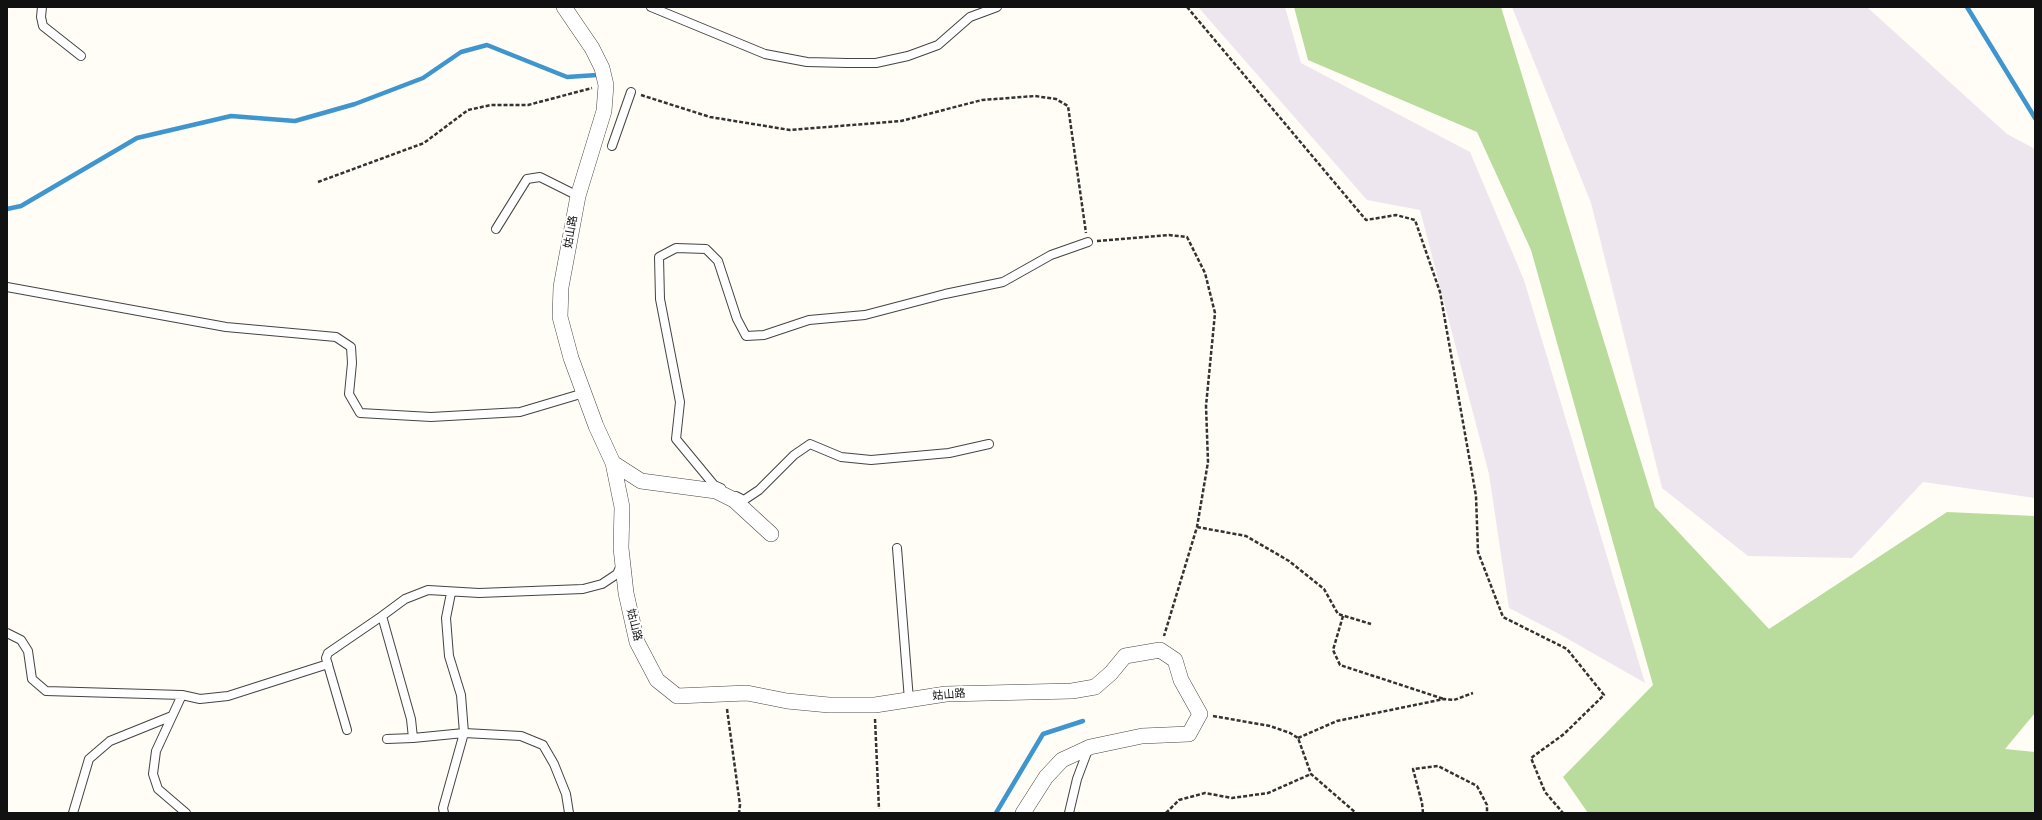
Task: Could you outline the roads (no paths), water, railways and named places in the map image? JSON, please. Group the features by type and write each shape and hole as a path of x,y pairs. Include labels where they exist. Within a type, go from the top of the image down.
{"street":[{"name":"姑山路","path":"564,7 592,48 602,68 606,85 604,111 578,196 562,287 560,317 571,358 613,463 622,507 621,548 626,593 638,642 657,680 678,696 747,693 787,701 828,705 875,705 946,694 1072,692 1095,687 1111,673 1125,656 1160,650 1175,660 1181,680 1200,714 1189,734 1142,736 1090,747"},
{"path":"613,463 641,481 716,491 734,500 771,534"},
{"path":"1023,813 1046,777 1062,760 1090,747"}],"lane":[{"path":"42,7 41,17 43,26 82,56"},
{"path":"652,7 766,54 807,62 876,63 916,54 938,45 970,17 997,7"},
{"path":"612,146 631,92"},
{"path":"496,229 527,179 540,176 578,196"},
{"path":"989,444 949,453 871,460 841,457 810,444 794,455 759,490 744,500 714,485 676,439 680,402 660,299 659,257 676,248 706,249 718,261 737,319 746,336 764,335 809,320 865,315 945,294 1003,282 1051,255 1088,242"},
{"path":"7,287 226,327 336,337 351,347 352,363 349,394 360,413 431,417 520,412 584,393"},
{"path":"897,548 909,700"},
{"path":"347,730 326,658 328,653 405,599 428,590 451,593 479,593 583,589 602,584 617,574 623,561"},
{"path":"444,813 444,808 464,733 461,695 449,656 446,618 451,593"},
{"path":"382,616 411,719 414,738"},
{"path":"7,633 21,640 28,651 32,678 46,691 182,695 200,699 228,696 328,664"},
{"path":"182,695 156,751 153,774 158,789 186,813"},
{"path":"73,813 89,759 110,741 172,716"},
{"path":"388,739 464,733 521,736 543,745 554,764 566,794 569,813"},
{"path":"1068,813 1077,779 1090,747"}],"waterway":[{"path":"1967,7 2035,118"},
{"path":"7,209 21,206 137,138 231,116 295,121 355,104 423,78 461,52 487,45 567,77 597,75"},
{"path":"996,813 1043,734 1083,721"}]}
